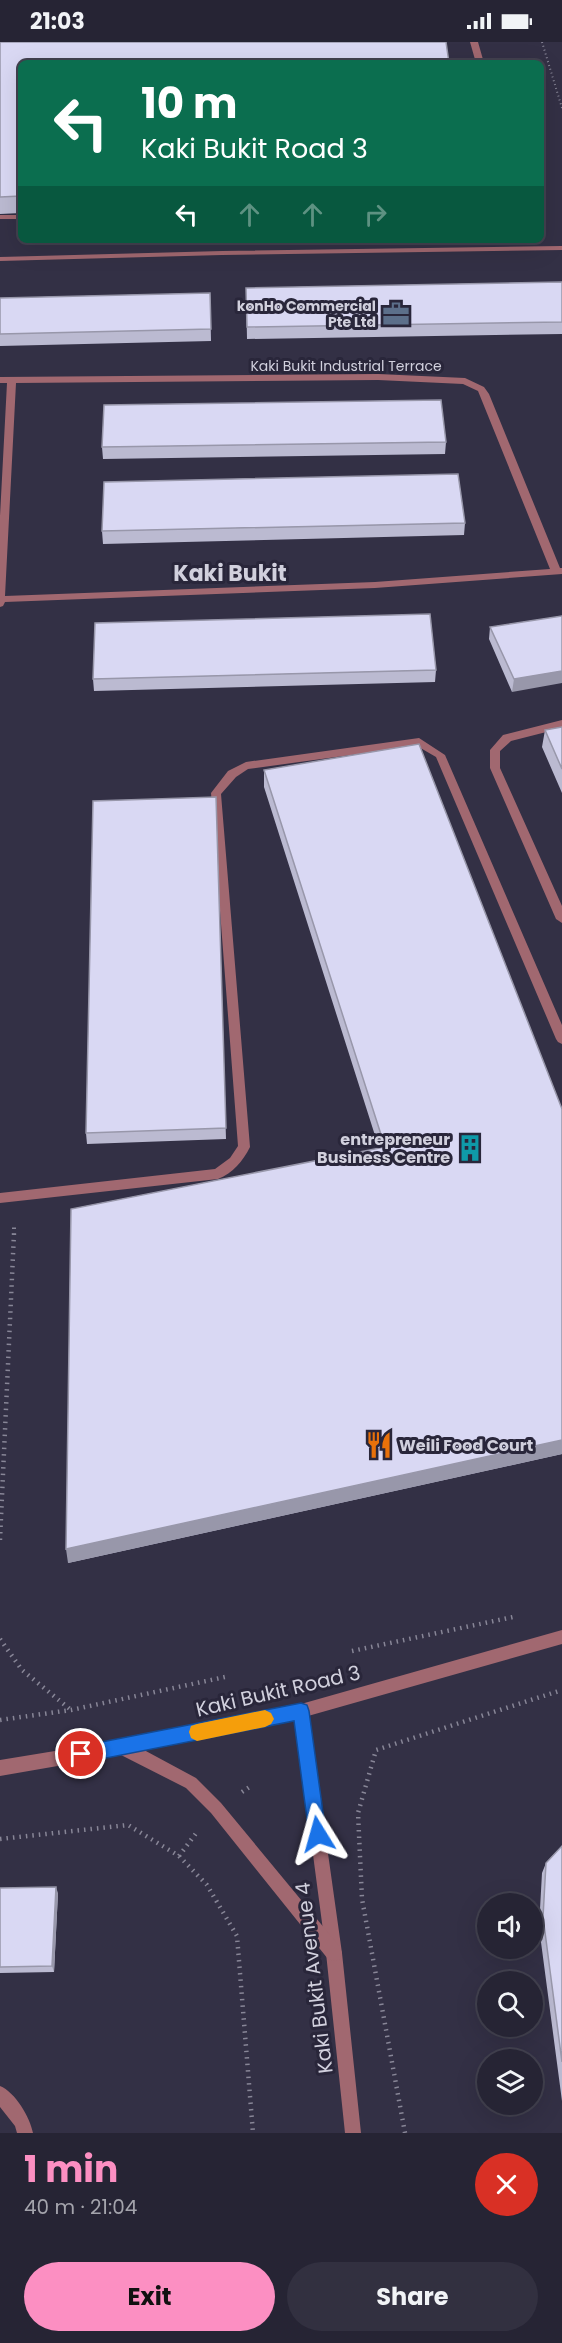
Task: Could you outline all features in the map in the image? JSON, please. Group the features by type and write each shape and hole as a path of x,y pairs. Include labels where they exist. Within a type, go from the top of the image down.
{"street":[{"path":"474,42 479,60"},
{"path":"0,217 18,217"},
{"path":"0,260 222,253 562,248"},
{"name":"Kaki Bukit Industrial Terrace","path":"0,380 378,377 455,380 474,384 485,394 559,571 375,585 0,601 12,380"},
{"path":"562,724 507,738 495,750 495,768 562,919"},
{"path":"0,1198 218,1174 234,1162 244,1146 216,793 232,774 246,766 419,742 440,755 562,1039"},
{"name":"Kaki Bukit Road 3","path":"0,1768 122,1747 301,1711 562,1637"},
{"name":"Kaki Bukit Avenue 4","path":"301,1711 334,1953 353,2133"},
{"path":"122,1747 190,1783 216,1808 334,1953"},
{"path":"0,2094 23,2122 25,2133"}],"path":[{"path":"542,42 562,108"},
{"path":"0,1540 15,1197"},
{"path":"352,1651 516,1616"},
{"path":"0,1639 18,1668 44,1692 71,1710"},
{"path":"0,1720 71,1710 225,1677"},
{"path":"405,2133 363,1899 358,1813 376,1750 562,1690"},
{"path":"0,1839 128,1825 179,1856 207,1885 237,1936 253,2133"}],"building":[{"path":"0,42 446,42 449,60 18,60 18,196 0,197"},
{"path":"562,282 562,322 247,327 246,288"},
{"path":"210,293 211,329 0,334 0,298"},
{"path":"441,400 446,442 102,447 104,405"},
{"path":"458,474 465,523 102,531 104,482"},
{"path":"430,614 436,670 93,679 95,623"},
{"path":"562,616 562,671 514,679 490,627"},
{"path":"562,727 562,769 545,730"},
{"name":"entrepreneur Business Centre","path":"419,744 562,1109 562,1440 66,1549 71,1209 385,1147 264,770"},
{"path":"216,797 226,1128 86,1133 93,801"},
{"path":"562,1846 562,2062 543,1917 546,1863"},
{"path":"56,1887 52,1966 0,1967 0,1888"}],"slow traffic":[{"path":"197,1732 265,1719"}],"place":[{"name":"konHo Commercial Pte Ltd","path":"396,314"},
{"name":"entrepreneur Business Centre","path":"470,1148"},
{"name":"Weili Food Court","path":"379,1445"}],"district":[{"name":"Kaki Bukit","path":"230,573"}],"route":[{"path":"81,1754 301,1711 318,1834"}]}
